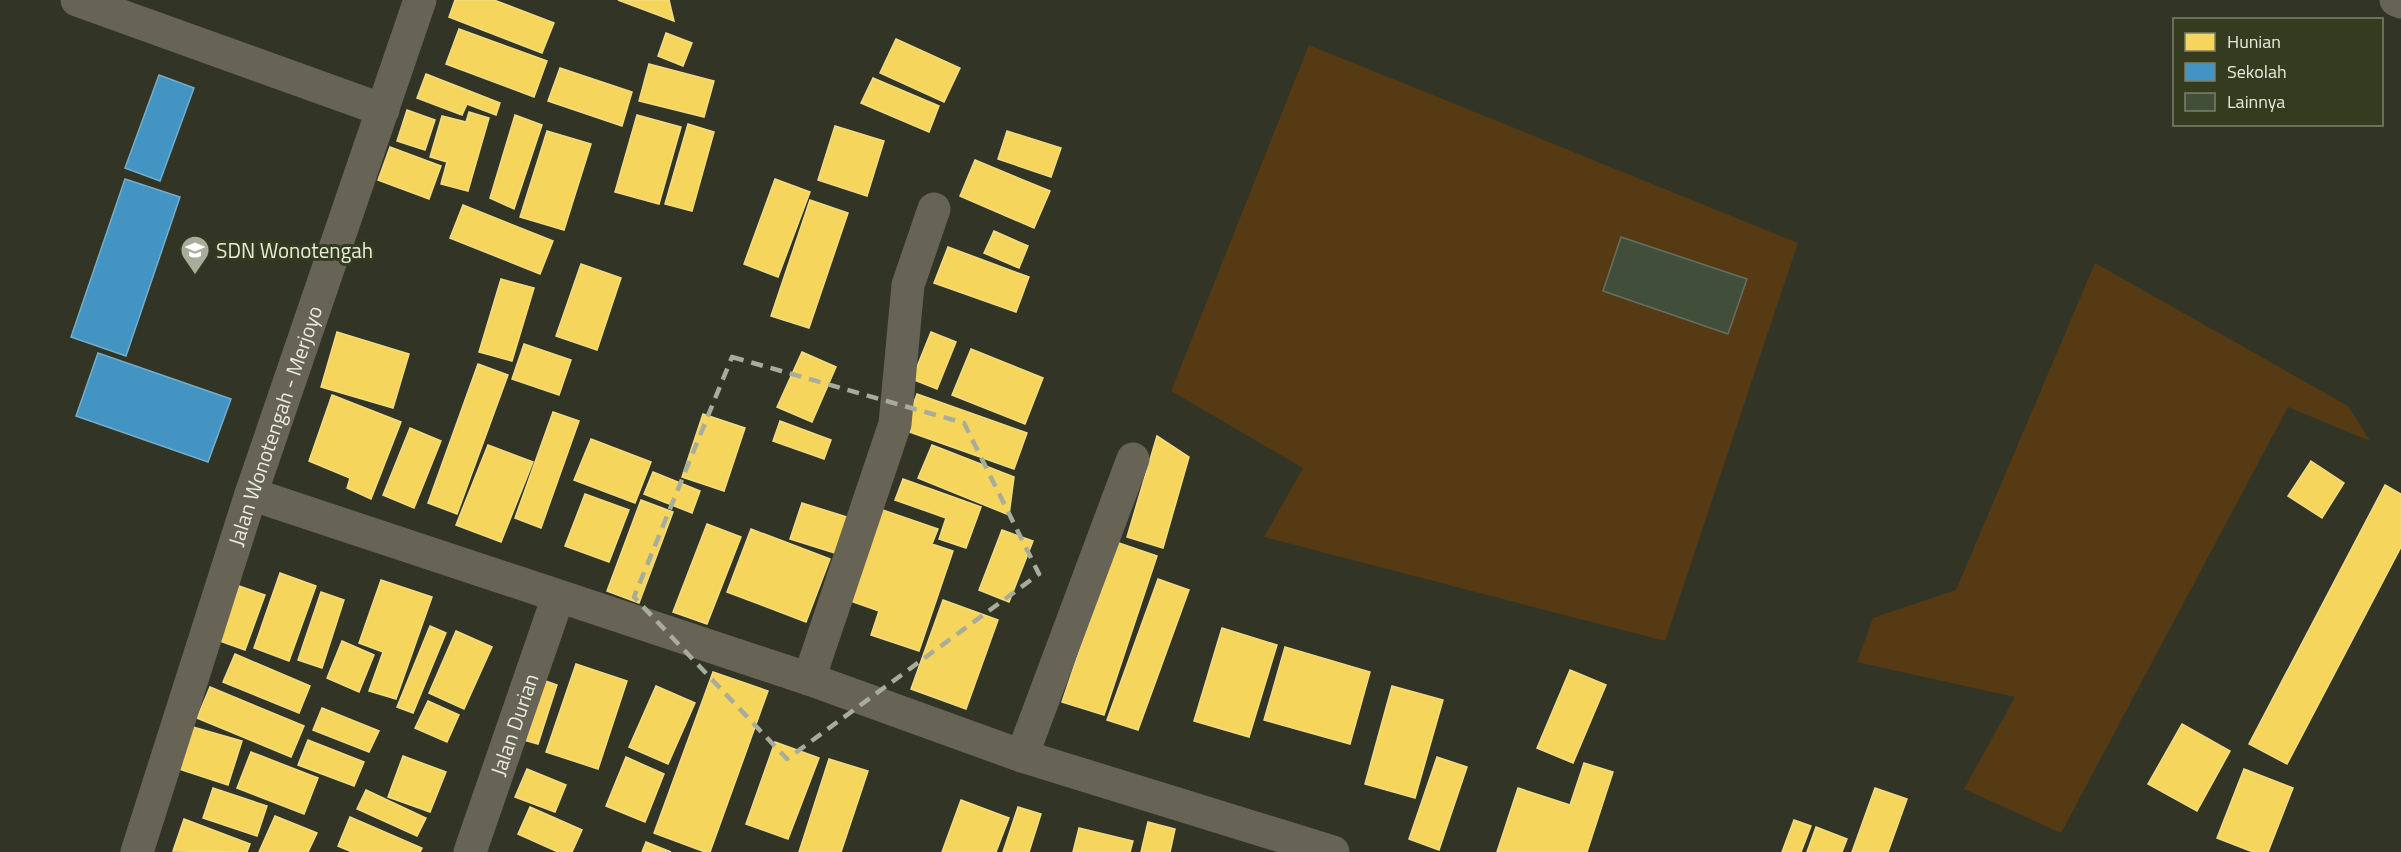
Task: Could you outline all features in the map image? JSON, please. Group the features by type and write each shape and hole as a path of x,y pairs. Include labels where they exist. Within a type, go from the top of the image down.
{"street":[{"path":"77,0 383,110"},
{"name":"Jalan Wonotengah - Merjoyo","path":"137,852 251,495 420,0"},
{"path":"2396,0 2401,2"},
{"path":"808,679 895,424 908,285 934,209"},
{"path":"1022,756 1132,459"},
{"path":"251,495 808,679 1022,756 1333,852"},
{"name":"Jalan Durian","path":"470,852 558,597"}],"highlighted area":[{"path":"732,357 964,423 1039,574 787,759 634,597"}],"shaded area":[{"path":"1309,45 1798,243 1665,641 1264,537 1303,468 1171,391"},
{"path":"2095,263 2348,406 2370,441 2288,407 2061,833 1964,789 2015,697 1857,662 1873,618 1956,590"}],"building: Hunian":[{"path":"455,0 494,0 554,23 542,53 449,17"},
{"path":"618,0 669,0 674,21"},
{"path":"459,29 547,61 534,97 446,64"},
{"path":"666,33 692,43 683,66 658,56"},
{"path":"896,39 960,68 944,102 880,73"},
{"path":"649,64 714,81 704,117 639,101"},
{"path":"560,68 632,92 622,126 548,101"},
{"path":"426,74 500,103 496,115 467,104 462,115 417,98"},
{"path":"873,78 939,106 929,132 861,103"},
{"path":"407,110 435,120 425,150 397,141"},
{"path":"469,112 489,118 468,191 441,184 447,162 430,157 442,116 466,122"},
{"path":"515,115 542,125 514,209 490,198"},
{"path":"637,115 681,127 659,204 615,192"},
{"path":"688,124 714,132 692,211 665,204"},
{"path":"835,126 884,141 867,196 818,180"},
{"path":"547,131 591,144 564,230 520,217"},
{"path":"1007,131 1061,148 1051,177 998,159"},
{"path":"390,147 441,166 429,199 378,180"},
{"path":"975,160 1050,191 1034,228 960,196"},
{"path":"775,179 810,192 778,277 744,264"},
{"path":"810,200 848,213 809,328 771,316"},
{"path":"463,205 553,241 540,274 450,238"},
{"path":"994,231 1028,246 1019,268 984,253"},
{"path":"948,247 1029,277 1016,312 934,283"},
{"path":"581,264 621,278 597,350 556,336"},
{"path":"501,279 534,288 512,361 479,352"},
{"path":"337,332 409,354 393,408 321,387"},
{"path":"931,332 956,342 937,389 912,379"},
{"path":"524,344 571,360 559,395 512,379"},
{"path":"971,349 1043,378 1025,424 952,395"},
{"path":"802,352 836,367 812,422 777,407"},
{"path":"478,364 508,375 457,514 428,503"},
{"path":"917,394 1027,433 1014,469 904,430"},
{"path":"332,395 401,422 371,499 347,488 350,478 309,461"},
{"path":"553,412 579,421 541,528 515,518"},
{"path":"703,414 745,428 724,491 682,477"},
{"path":"780,421 831,440 824,459 773,441"},
{"path":"410,428 441,441 414,508 383,495"},
{"path":"1157,436 1189,457 1163,548 1127,537"},
{"path":"591,439 651,462 635,503 574,480"},
{"path":"488,445 533,462 501,542 456,525"},
{"path":"932,445 1014,477 1009,515 918,478"},
{"path":"2311,461 2344,483 2322,518 2288,496"},
{"path":"653,472 700,491 692,513 644,494"},
{"path":"903,479 981,507 966,548 939,539 946,518 895,500"},
{"path":"2385,485 2401,494 2401,547 2287,764 2249,744"},
{"path":"585,494 629,510 609,562 565,546"},
{"path":"641,500 673,512 639,603 607,591"},
{"path":"802,503 850,518 838,554 790,539"},
{"path":"877,508 938,529 932,544 953,551 919,651 871,635 879,611 845,599"},
{"path":"707,524 741,537 707,624 673,612"},
{"path":"751,529 830,559 806,622 727,592"},
{"path":"1002,530 1033,541 1009,602 979,590"},
{"path":"1116,542 1157,556 1104,715 1062,702"},
{"path":"280,573 316,586 289,661 254,648"},
{"path":"1158,579 1189,590 1138,730 1107,720"},
{"path":"381,580 432,597 396,699 369,691 383,652 359,643"},
{"path":"239,586 265,595 245,650 220,641"},
{"path":"321,592 344,600 322,668 298,660"},
{"path":"943,600 998,620 966,709 911,689"},
{"path":"430,626 446,633 413,713 397,707"},
{"path":"1222,628 1277,645 1249,737 1194,721"},
{"path":"456,631 492,647 464,709 429,693"},
{"path":"342,641 374,655 359,692 327,678"},
{"path":"1285,647 1370,672 1350,744 1264,720"},
{"path":"235,654 310,686 299,713 223,682"},
{"path":"576,664 627,681 598,769 546,752"},
{"path":"1570,670 1606,685 1573,763 1537,748"},
{"path":"713,672 768,691 710,852 705,852 654,833"},
{"path":"540,679 557,685 538,744 520,739"},
{"path":"656,686 695,703 668,764 629,747"},
{"path":"1392,686 1443,700 1415,798 1365,784"},
{"path":"210,687 304,726 291,757 197,718"},
{"path":"428,701 459,715 447,742 415,728"},
{"path":"322,708 379,731 369,752 313,730"},
{"path":"2182,724 2230,751 2197,811 2148,784"},
{"path":"193,727 242,741 228,785 179,769"},
{"path":"308,740 364,762 354,786 298,765"},
{"path":"775,742 819,758 788,839 746,824"},
{"path":"251,752 318,778 304,814 237,788"},
{"path":"403,756 446,772 430,812 388,797"},
{"path":"626,757 664,774 645,822 606,806"},
{"path":"1437,757 1467,767 1439,850 1409,839"},
{"path":"829,759 868,771 841,852 799,852"},
{"path":"1584,763 1613,772 1587,852 1497,852 1518,788 1570,805"},
{"path":"527,769 566,785 555,812 515,797"},
{"path":"2244,769 2293,788 2268,852 2253,852 2217,838"},
{"path":"213,788 267,806 257,836 203,818"},
{"path":"1875,788 1907,799 1888,852 1852,852"},
{"path":"366,790 426,818 417,836 357,809"},
{"path":"961,800 1009,818 996,852 942,852"},
{"path":"530,807 582,830 572,852 558,852 518,834"},
{"path":"1018,807 1041,814 1029,852 1003,852"},
{"path":"275,816 317,833 308,852 259,852"},
{"path":"350,817 422,848 420,852 352,852 338,846"},
{"path":"184,819 250,844 247,852 173,851"},
{"path":"1794,820 1811,826 1801,852 1782,852"},
{"path":"1148,822 1175,829 1170,852 1141,852"},
{"path":"1816,827 1847,839 1842,852 1807,852"},
{"path":"1079,828 1133,841 1130,852 1073,852"},
{"path":"646,842 671,852 642,852"}],"building: Sekolah":[{"path":"159,75 194,88 160,181 125,168"},
{"path":"125,179 180,197 126,356 71,337"},
{"path":"98,353 231,399 208,462 76,416"}],"building: Lainnya":[{"path":"1621,237 1747,279 1728,334 1603,291"}],"place":[{"name":"SDN Wonotengah","path":"195,276"}]}
